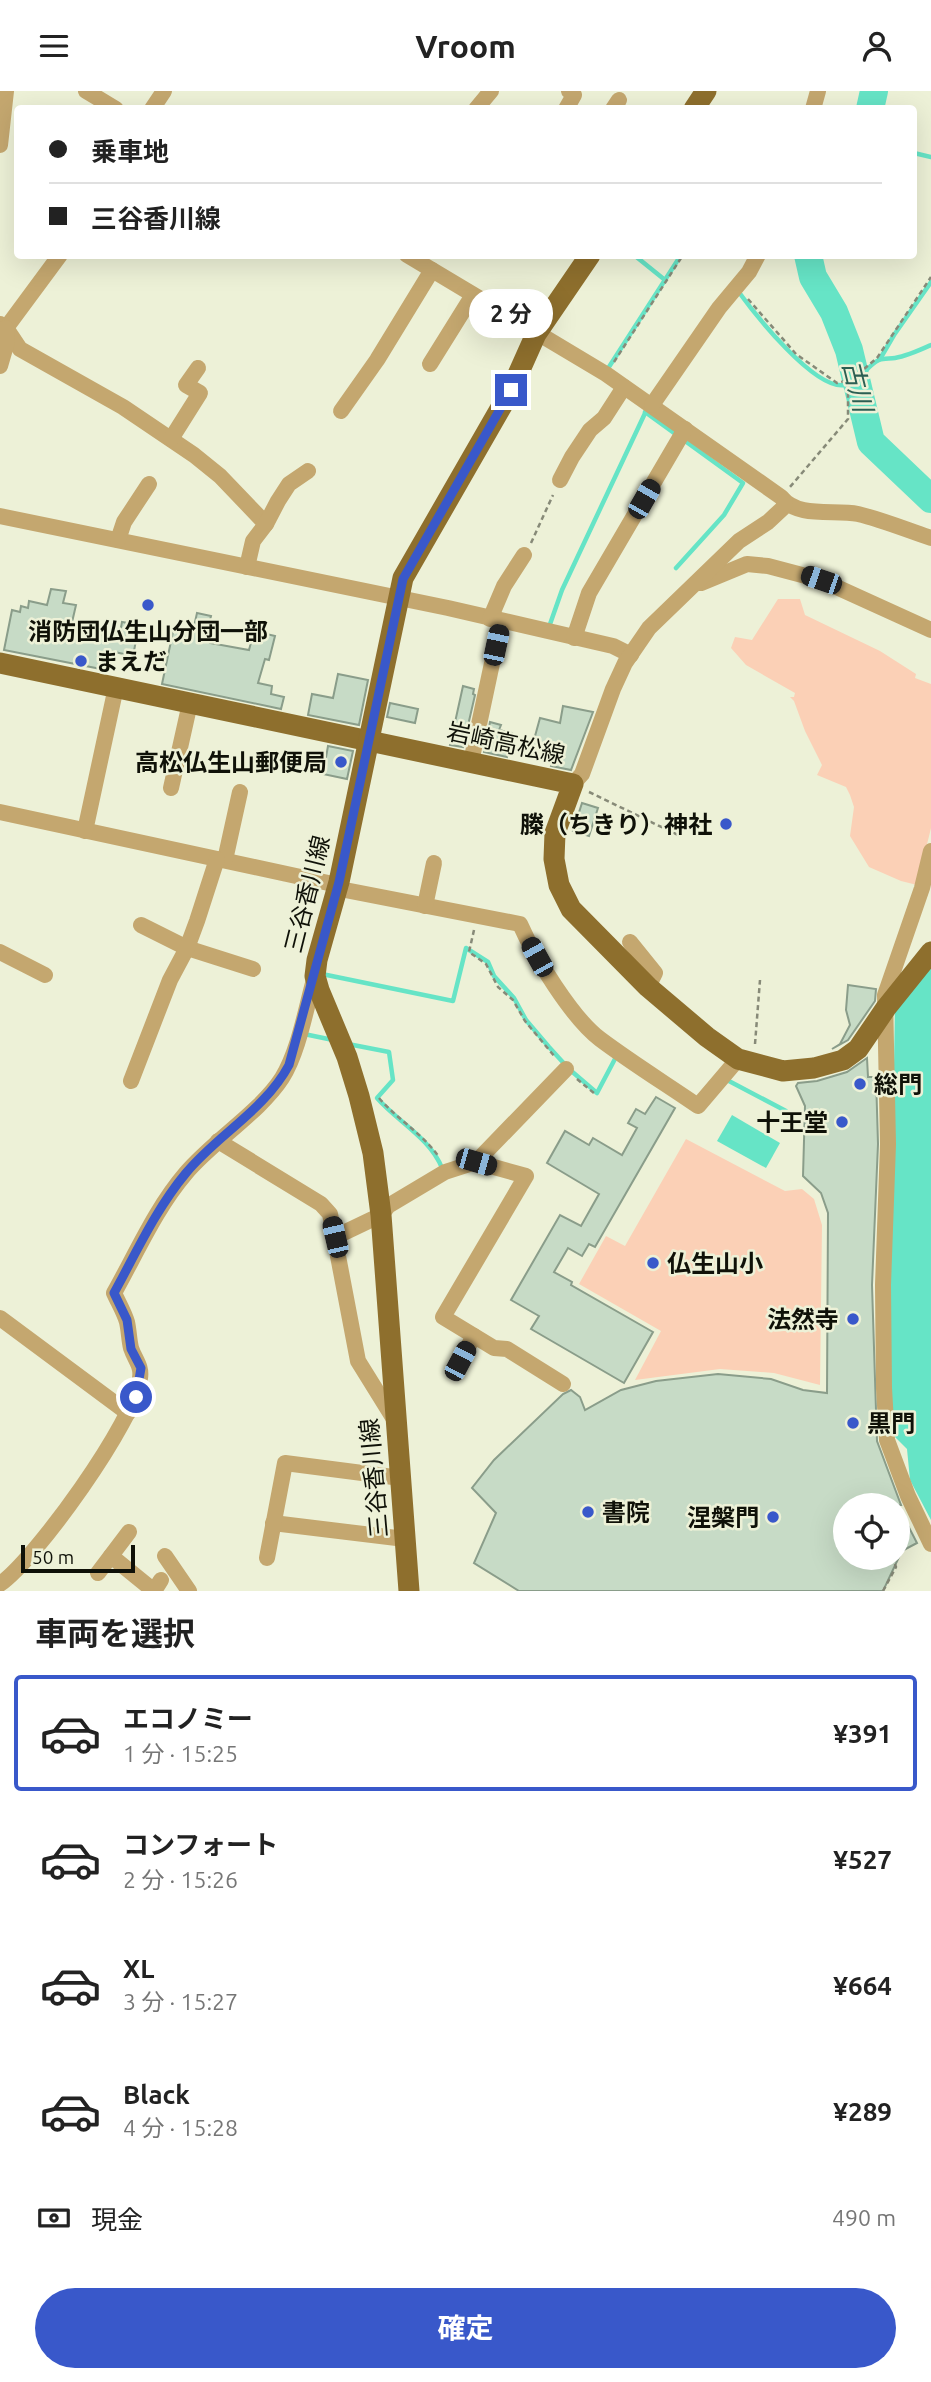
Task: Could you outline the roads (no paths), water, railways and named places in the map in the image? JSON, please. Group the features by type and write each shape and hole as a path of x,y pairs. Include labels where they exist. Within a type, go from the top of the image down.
{"main road":[{"name":"三谷香川線","path":"409,1591 381,1215 373,1153 359,1095 315,976 317,960 337,886 403,579 511,390 536,334 587,259"},
{"name":"岩崎高松線","path":"0,663 573,785 555,833 554,859 559,885 571,909 648,987 707,1037 746,1062 783,1071 843,1060 858,1049 886,1007 931,952"}],"street":[{"path":"0,145 6,91"},
{"path":"86,91 109,105"},
{"path":"479,105 491,91"},
{"path":"568,105 574,95 569,91"},
{"path":"3,326 57,259"},
{"path":"414,259 606,374 785,502 817,512 855,514 931,538"},
{"path":"652,405 755,259"},
{"path":"341,411 377,360 432,270"},
{"path":"430,364 473,295"},
{"path":"0,366 7,342 3,326"},
{"path":"3,326 20,349 113,401 171,439 220,476 266,524"},
{"path":"171,439 200,393 186,385 198,367"},
{"path":"560,480 590,430 604,418 624,387"},
{"path":"574,638 589,593 685,429"},
{"path":"247,567 253,541 289,485 309,471"},
{"path":"118,540 124,522 149,484"},
{"path":"573,785 582,774 613,689 631,655 659,616 739,541 768,522 783,508 785,502"},
{"path":"0,516 448,608 613,646 631,655"},
{"path":"471,762 495,620 505,586 524,555"},
{"path":"695,585 747,564 768,566 821,580 931,630"},
{"path":"85,831 116,687"},
{"path":"171,788 190,703"},
{"path":"131,1081 221,860 240,792"},
{"path":"0,812 425,906 520,924 537,957 584,1025 600,1039 698,1106 746,1062"},
{"path":"931,851 922,888 885,995 888,1144 883,1297 887,1440 908,1496 931,1544"},
{"path":"425,906 434,863"},
{"path":"141,925 187,948 253,969"},
{"path":"630,942 655,974 648,987"},
{"path":"0,952 45,975"},
{"path":"0,1584 20,1567 89,1479 128,1413 136,1397 141,1368 131,1349 127,1320 114,1293 168,1197 186,1173 268,1095 281,1079 294,1050 315,976"},
{"path":"335,1237 381,1215 388,1206 445,1172 476,1162 566,1069"},
{"path":"218,1141 321,1204 330,1214 358,1360 396,1422"},
{"path":"476,1162 526,1176 443,1317 494,1348 507,1349 563,1384"},
{"path":"0,1318 128,1413"},
{"path":"460,1361 474,1336"},
{"path":"267,1558 285,1463 401,1478"},
{"path":"274,1523 405,1539"},
{"path":"98,1573 129,1532"},
{"path":"111,1556 153,1591 161,1580"},
{"path":"165,1556 189,1591"}],"water":[{"path":"931,959 931,1520 910,1480 907,1449 888,1430 895,1004"},
{"path":"732,1115 780,1143 766,1168 717,1141"}],"waterway":[{"name":"古川","path":"871,105 874,91"},
{"path":"917,154 931,157"},
{"path":"639,259 665,280"},
{"path":"607,370 678,259"},
{"name":"古川","path":"809,259 813,277 834,312 849,350 871,442 931,499"},
{"path":"880,359 931,282"},
{"path":"738,291 786,349 802,364 832,384 845,385 879,360 904,356 931,345"},
{"path":"549,627 562,590 647,409"},
{"path":"645,412 743,483 724,515 676,568"},
{"path":"322,974 453,1001 466,948 488,962 494,976 514,998 526,1020 569,1069 597,1093 616,1057"},
{"path":"304,1034 333,1040"},
{"path":"348,1044 389,1052 393,1080 377,1098 422,1139 437,1157 442,1168"},
{"path":"727,1080 786,1111 792,1123"}],"place":[{"name":"消防団仏生山分団一部","path":"148,605"},
{"name":"まえだ","path":"81,661"},
{"name":"高松仏生山郵便局","path":"341,762"},
{"name":"榺（ちきり）神社","path":"726,824"},
{"name":"総門","path":"860,1084"},
{"name":"十王堂","path":"842,1122"},
{"name":"仏生山小","path":"653,1263"},
{"name":"法然寺","path":"853,1319"},
{"name":"黒門","path":"853,1423"},
{"name":"書院","path":"588,1512"},
{"name":"涅槃門","path":"773,1517"}]}
